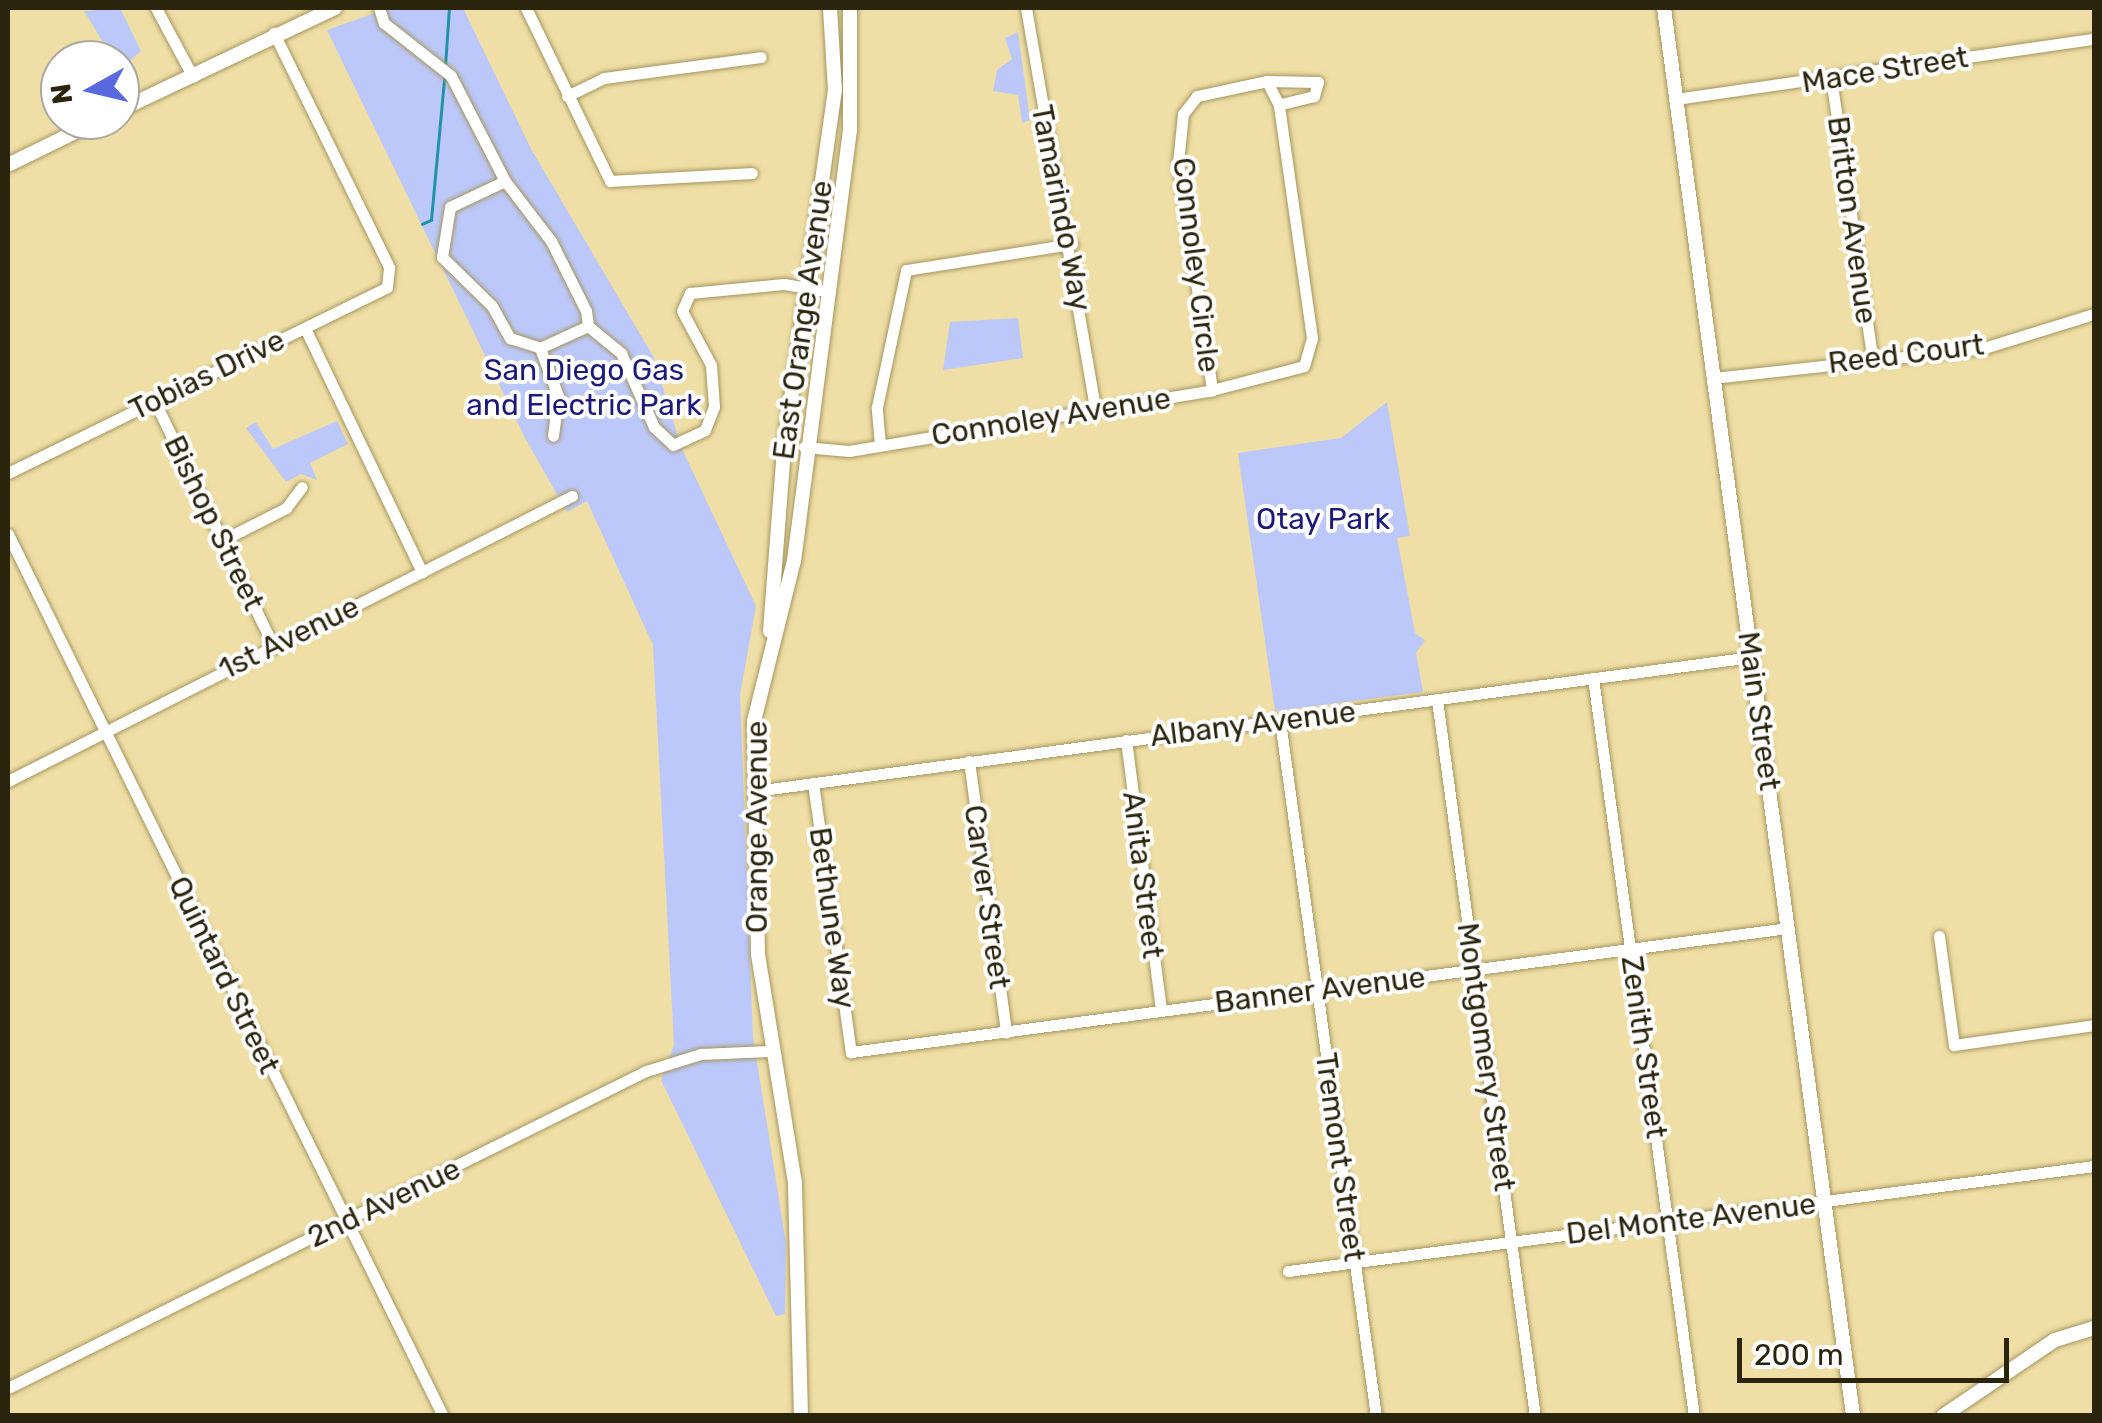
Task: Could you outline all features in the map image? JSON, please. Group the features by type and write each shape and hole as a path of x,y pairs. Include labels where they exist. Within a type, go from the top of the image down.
{"main road":[{"path":"140,101 274,33 336,8"},
{"name":"East Orange Avenue","path":"770,632 784,444 834,90 830,8"},
{"name":"Orange Avenue","path":"801,1416 798,1216 769,1051 754,721 770,632 794,561 804,447 854,87 850,8"},
{"name":"Main Street","path":"1664,8 1852,1416"},
{"path":"8,165 59,140"},
{"path":"784,444 804,447"},
{"path":"1943,1416 2055,1340 2094,1328"}],"street":[{"path":"156,8 193,76"},
{"path":"379,8 384,23 451,76 505,180 551,241 588,326 621,353 660,435 673,445 706,430 714,407 711,365 681,303 690,294 807,287 826,291"},
{"path":"526,8 610,180 752,173"},
{"name":"Tamarindo Way","path":"1026,8 1051,186 1072,244 1095,410"},
{"name":"Tobias Drive","path":"8,473 387,287 389,267 274,33"},
{"name":"Mace Street","path":"1676,99 2094,39"},
{"path":"567,96 604,78 762,57"},
{"name":"Britton Avenue","path":"1831,78 1873,362"},
{"path":"1266,82 1280,105"},
{"name":"Connoley Circle","path":"1212,390 1178,162 1183,114 1197,96 1266,82 1318,82 1314,96 1280,105"},
{"name":"Connoley Avenue","path":"804,447 880,446 1212,390 1296,368 1314,352 1280,105"},
{"path":"505,180 450,206 442,257 492,306 510,338 540,348 588,326"},
{"path":"880,446 877,406 900,284 918,263 1072,244"},
{"name":"Reed Court","path":"1713,378 1984,348 2094,314"},
{"path":"305,328 422,572"},
{"path":"540,348 558,396 553,436"},
{"name":"Bishop Street","path":"154,400 274,647"},
{"path":"223,540 286,508 302,488"},
{"name":"1st Avenue","path":"8,780 572,496"},
{"name":"Quintard Street","path":"8,534 442,1416"},
{"name":"Albany Avenue","path":"755,790 1751,658"},
{"name":"Zenith Street","path":"1593,678 1694,1416"},
{"name":"Montgomery Street","path":"1437,700 1535,1416"},
{"name":"Tremont Street","path":"1280,721 1376,1416"},
{"name":"Anita Street","path":"1126,740 1161,1010"},
{"name":"Carver Street","path":"969,762 1006,1032"},
{"name":"Bethune Way","path":"813,784 851,1052"},
{"name":"Banner Avenue","path":"851,1052 1788,928"},
{"path":"1938,936 1954,1045 2094,1025"},
{"name":"2nd Avenue","path":"8,1388 646,1072 701,1054 769,1051"},
{"name":"Del Monte Avenue","path":"1288,1271 2094,1166"}],"green space":[{"path":"120,8 136,40 102,40 84,11"},
{"name":"San Diego Gas and Electric Park","path":"389,8 463,8 531,149 653,356 682,449 756,606 740,695 753,1037 786,1243 785,1314 776,1316 661,1080 674,1045 653,645 587,501 567,512 525,438 327,30"},
{"path":"1018,32 1030,120 1022,123 1018,95 993,91 997,70 1012,59 1005,38"},
{"path":"1018,318 1023,358 943,370 950,322"},
{"name":"Otay Park","path":"1387,402 1410,536 1397,538 1415,633 1425,640 1416,653 1423,692 1275,711 1238,453 1341,438"},
{"path":"337,421 348,444 310,463 317,480 301,474 286,482 246,428 256,422 273,449"}],"waterway":[{"path":"445,66 449,8"},
{"path":"422,224 431,220 444,79"}]}
